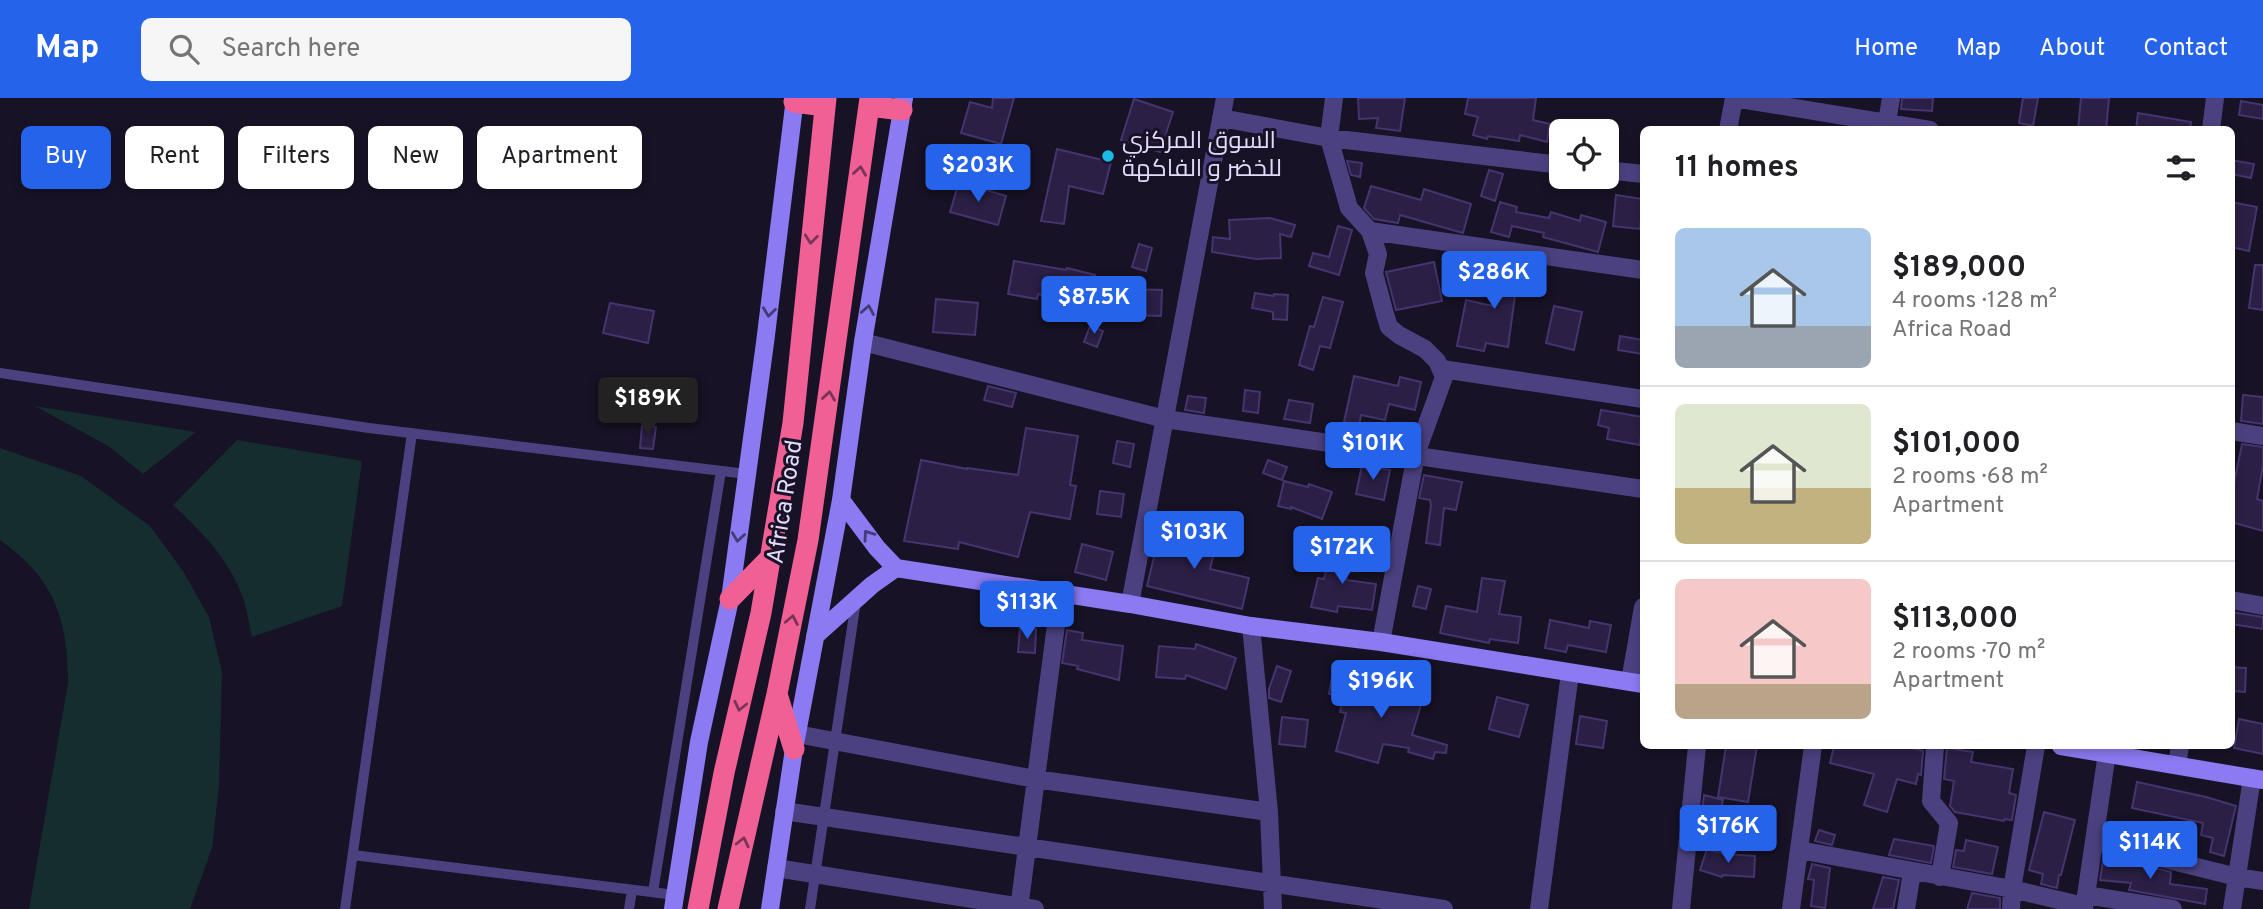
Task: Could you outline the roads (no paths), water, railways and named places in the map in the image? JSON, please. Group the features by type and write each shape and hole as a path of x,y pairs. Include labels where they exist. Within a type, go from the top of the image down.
{"highway":[{"path":"794,100 825,102"},
{"name":"Africa Road","path":"698,909 724,773 761,613 793,423 825,102"},
{"path":"869,102 903,104"},
{"name":"Africa Road","path":"728,909 777,694 808,540 869,102"},
{"path":"730,600 770,558"},
{"path":"777,694 796,742"}],"street":[{"path":"1130,604 1224,98"},
{"path":"1334,98 1329,138 1349,208 1370,231 1378,254 1374,273 1378,296 1390,327 1425,349 1444,377 1416,454 1381,642"},
{"path":"1729,126 1734,98 1908,126"},
{"path":"1887,122 1891,98"},
{"path":"2212,126 2215,98"},
{"name":"Africa Road","path":"674,902 699,742 730,600 794,100"},
{"path":"770,909 784,811 841,500 863,342 903,104"},
{"path":"1221,118 1329,138 1549,164"},
{"path":"1619,171 1640,174"},
{"path":"1370,231 1640,270"},
{"path":"863,342 1165,419 1640,489"},
{"path":"1441,369 1640,399"},
{"path":"2235,432 2263,436"},
{"path":"841,500 877,548 896,568 1130,604 1251,626 1381,642 1637,683 1640,645"},
{"path":"815,636 896,568"},
{"path":"776,868 1025,908 1027,846 1060,594"},
{"path":"2235,601 2263,606"},
{"path":"1251,626 1269,812 1273,909"},
{"path":"1539,909 1570,673"},
{"path":"796,742 836,742 1035,779 1269,812"},
{"path":"1681,909 1697,749"},
{"path":"1791,909 1813,749"},
{"path":"1935,749 1931,801 1949,823 1940,877"},
{"path":"2011,909 2035,749"},
{"path":"2081,749 2107,753 2132,751 2178,755 2257,779 2232,909"},
{"path":"2085,903 2107,753"},
{"path":"784,811 1444,909"},
{"path":"2096,842 2263,881"},
{"path":"1799,850 2085,903 2173,909"},
{"path":"1906,909 1912,872"}],"lane":[{"path":"0,373 412,433 747,474"},
{"path":"345,909 412,433"},
{"path":"653,892 721,471"},
{"path":"810,909 857,599"},
{"path":"353,855 653,892 674,902"},
{"path":"629,909 632,890"}],"place":[{"name":"السوق المركزي للخضر و الفاكهة","path":"1108,156"}]}
